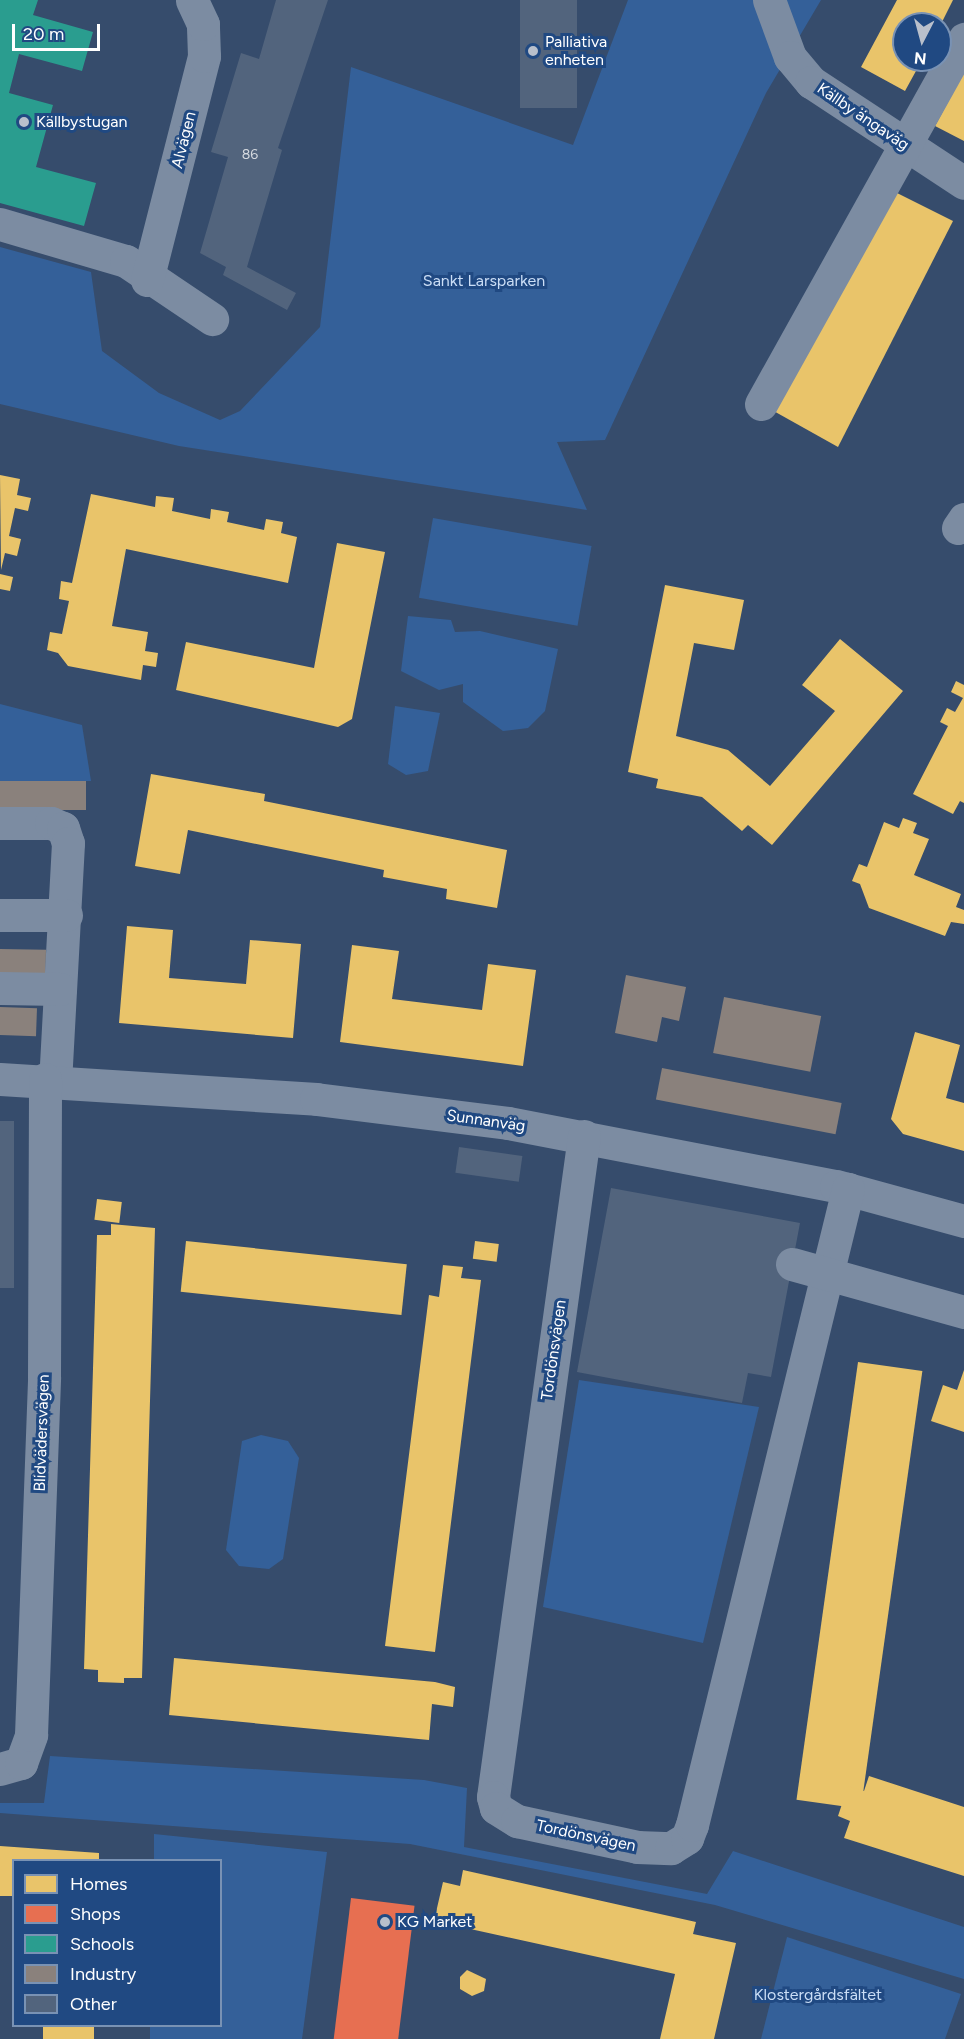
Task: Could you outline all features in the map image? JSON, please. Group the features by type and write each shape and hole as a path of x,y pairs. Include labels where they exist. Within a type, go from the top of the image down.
{"street":[{"name":"Alvägen","path":"147,280 204,56 203,24 192,0"},
{"name":"Källby ängaväg","path":"769,0 790,57 811,82 905,147 964,183"},
{"path":"761,404 964,39"},
{"path":"0,224 126,261 147,280 212,319"},
{"path":"0,823 63,828 68,843 66,915 50,1080"},
{"path":"0,915 66,915"},
{"path":"0,988 60,989"},
{"name":"Sunnanväg","path":"0,1079 50,1080 316,1099 584,1136 848,1189 964,1221"},
{"name":"Blidvädersvägen","path":"0,1769 21,1763 32,1729 44,1377 50,1080"},
{"name":"Tordönsvägen","path":"584,1136 495,1784 496,1808 505,1817 652,1849 671,1848 687,1838 825,1272 848,1189"},
{"path":"792,1264 964,1312"}],"green space":[{"name":"Sankt Larsparken","path":"628,0 821,0 766,93 605,440 557,442 587,510 179,446 0,404 0,247 91,272 102,351 159,393 220,420 240,411 320,327 351,67 573,145"},
{"path":"433,518 592,546 577,626 419,598"},
{"path":"408,616 451,620 455,632 480,631 558,649 545,711 528,728 503,731 463,702 463,684 439,690 401,671"},
{"path":"0,704 82,725 91,781 0,781"},
{"path":"395,706 440,713 428,771 406,775 388,764"},
{"path":"579,1380 759,1407 703,1643 543,1607"},
{"path":"261,1435 288,1441 299,1458 283,1559 269,1569 239,1566 226,1550 242,1441"},
{"path":"50,1756 424,1780 467,1788 464,1847 707,1894 733,1851 964,1927 964,1979 715,1905 410,1844 0,1813 0,1803 44,1803"},
{"path":"154,1834 327,1852 302,2039 150,2039 150,2027 222,2027 222,1859 154,1859"},
{"name":"Klostergårdsfältet","path":"787,1937 961,1994 945,2039 761,2039"}],"building: Homes":[{"path":"897,0 953,0 947,12 892,12 892,72 915,72 905,91 861,67"},
{"path":"964,72 964,141 935,126"},
{"path":"885,187 953,221 838,447 761,404"},
{"path":"0,475 20,479 17,495 31,498 28,511 15,508 9,536 21,539 17,556 5,553 1,570"},
{"path":"91,494 155,507 156,496 174,498 172,511 210,519 211,509 229,512 227,522 264,530 266,519 283,522 281,533 297,537 288,583 126,549 112,626 148,632 145,651 158,653 156,667 143,665 141,680 68,666 58,653 47,650 50,632 62,634 69,601 59,599 61,581 72,583"},
{"path":"337,543 385,552 352,719 338,727 176,690 186,642 314,668"},
{"path":"0,574 13,577 10,591 0,589"},
{"path":"665,585 744,600 734,650 694,643 676,736 728,750 770,786 835,711 802,685 840,639 903,691 772,845 748,825 742,831 702,797 656,788 658,779 628,772"},
{"path":"956,681 964,685 964,803 960,801 953,814 913,794 948,726 940,722 947,708 955,712 963,698 951,692"},
{"path":"151,774 265,794 264,801 507,850 497,908 446,899 447,889 383,877 384,870 188,830 180,874 135,866"},
{"path":"903,818 917,823 913,833 929,839 914,875 961,894 956,907 964,910 964,924 951,922 945,936 869,908 860,884 852,881 859,864 867,867 884,822 899,828"},
{"path":"127,926 173,930 169,978 246,984 250,940 301,944 293,1038 119,1023"},
{"path":"352,945 399,951 392,999 482,1010 488,964 536,970 523,1066 340,1042"},
{"path":"915,1032 960,1045 946,1098 964,1103 964,1151 903,1134 891,1119"},
{"path":"97,1199 122,1202 119,1223 94,1220"},
{"path":"111,1224 155,1228 142,1678 124,1678 124,1683 98,1682 98,1670 84,1669 97,1235 111,1235"},
{"path":"186,1241 407,1264 401,1315 181,1292"},
{"path":"475,1241 499,1244 497,1262 473,1259"},
{"path":"443,1265 463,1267 461,1278 481,1280 435,1652 385,1646 429,1295 439,1297"},
{"path":"858,1362 922,1371 861,1809 796,1800"},
{"path":"964,1370 964,1432 931,1421 943,1385 957,1390"},
{"path":"174,1658 435,1682 455,1687 453,1707 432,1704 429,1740 169,1715"},
{"path":"869,1776 964,1807 964,1876 844,1838 850,1821 838,1816 848,1786 864,1791"},
{"path":"0,1846 99,1853 99,1859 12,1859 12,1896 0,1896"},
{"path":"463,1870 696,1922 693,1934 736,1943 714,2039 660,2039 675,1974 434,1921 443,1882 460,1886"},
{"path":"467,1970 486,1979 484,1991 472,1996 460,1989 460,1977"},
{"path":"43,2027 94,2027 94,2039 43,2039"}],"building: Shops":[{"path":"351,1898 415,1906 398,2039 334,2039"}],"building: Schools":[{"name":"Källbystugan","path":"0,0 38,0 33,15 93,32 82,71 19,54 9,93 53,105 36,167 96,183 84,226 0,203"}],"building: Industry":[{"path":"0,781 86,781 86,810 0,810"},
{"path":"0,949 46,950 46,977 0,976"},
{"path":"626,975 686,987 679,1021 662,1017 657,1042 615,1033"},
{"path":"724,997 821,1016 810,1072 713,1053"},
{"path":"0,1007 37,1008 36,1036 0,1035"},
{"path":"662,1068 842,1103 836,1134 656,1099"}],"building: Other":[{"path":"276,0 328,0 278,148 282,150 247,267 296,293 287,310 223,275 226,267 200,253 228,157 211,152 241,53 259,59"},
{"name":"Palliativa enheten","path":"520,0 577,0 577,108 520,108"},
{"path":"0,1121 14,1121 14,1288 0,1288"},
{"path":"459,1147 522,1156 519,1182 455,1173"},
{"path":"611,1188 800,1223 771,1377 748,1373 742,1403 577,1372"}],"place":[{"name":"Palliativa enheten","path":"533,51"},
{"name":"Källbystugan","path":"24,122"},
{"name":"KG Market","path":"385,1922"}]}
